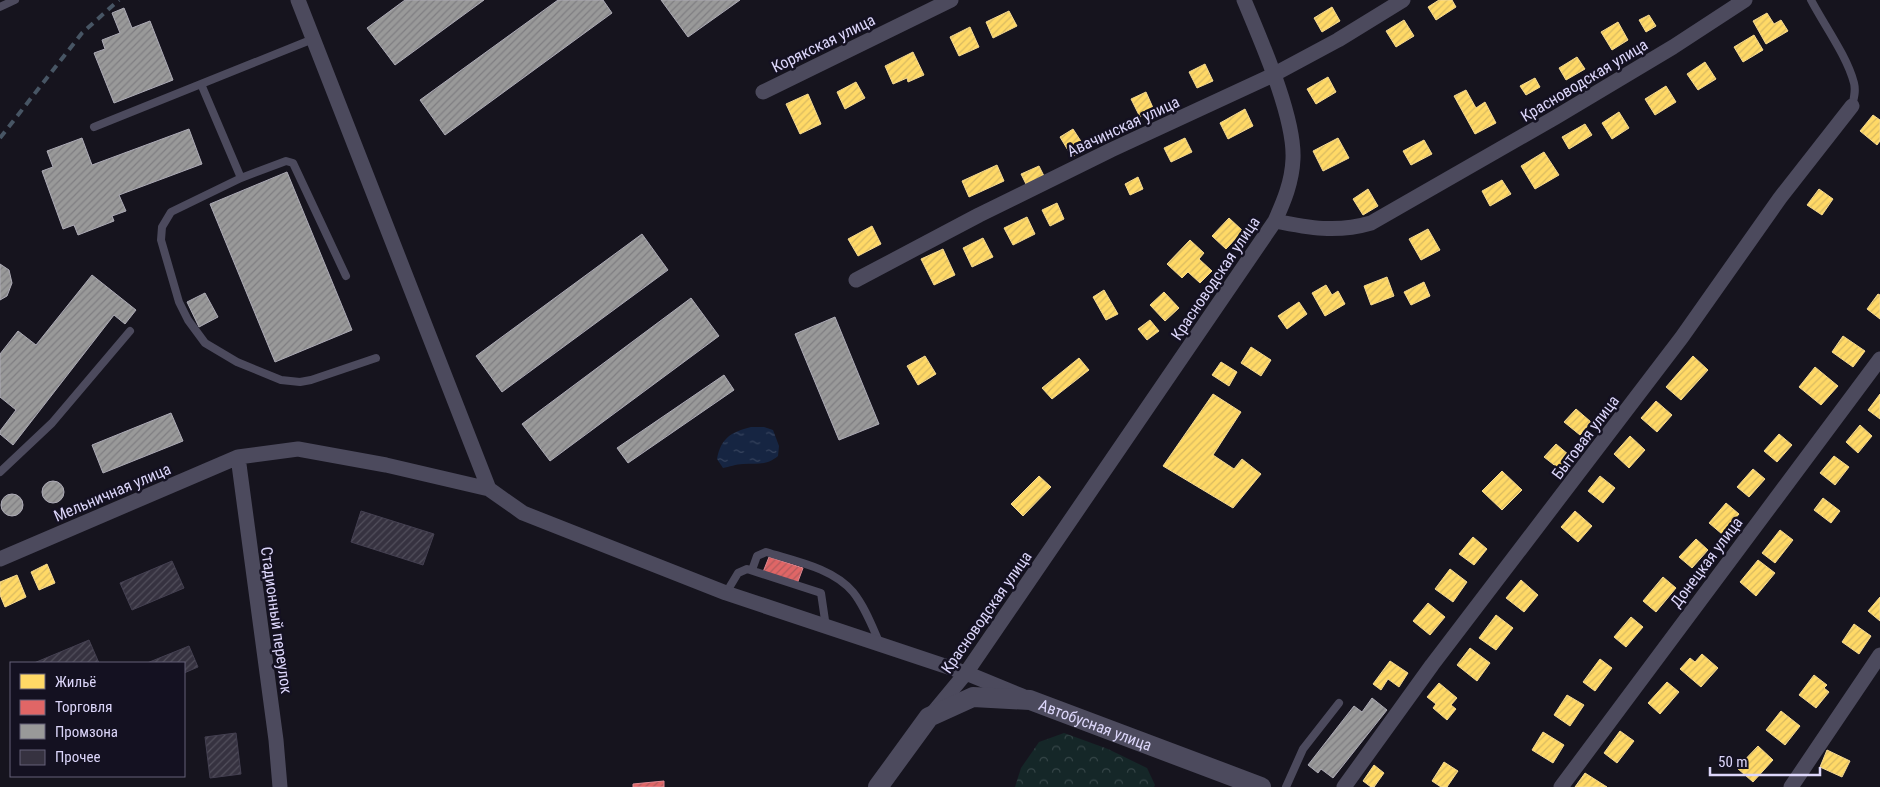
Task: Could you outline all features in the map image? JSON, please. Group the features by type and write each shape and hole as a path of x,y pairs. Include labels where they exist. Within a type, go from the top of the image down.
{"street":[{"path":"298,0 489,489 522,513 726,592 826,628 966,673 1030,700"},
{"name":"Корякская улица","path":"763,92 951,0"},
{"path":"1244,0 1288,115 1294,159 1288,194 1275,221"},
{"name":"Авачинская улица","path":"856,280 1005,202 1273,75 1338,40 1402,0"},
{"name":"Красноводская улица","path":"929,717 966,673 1275,221 1314,229 1334,230 1354,228 1371,223 1556,118 1674,47 1745,0"},
{"name":"Бытовая улица","path":"1344,787 1432,665 1682,337 1780,198 1852,106"},
{"name":"Донецкая улица","path":"1561,787 1880,359"},
{"name":"Мельничная улица","path":"0,559 238,457 298,449 386,465 489,489"},
{"name":"Стадионный переулок","path":"238,457 276,740 280,787"},
{"path":"1791,787 1880,654"},
{"name":"Автобусная улица","path":"929,717 973,698 1030,700 1261,787"},
{"path":"878,787 929,717"}],"lane":[{"path":"0,7 15,0"},
{"path":"1811,0 1854,84 1855,95 1852,106"},
{"path":"94,127 313,38"},
{"path":"201,84 240,178"},
{"path":"346,276 293,164 286,161 240,178 171,212 162,227 161,240 179,302 196,332 205,342 237,362 289,382 311,380 376,358"},
{"path":"0,472 52,423 130,330"},
{"path":"752,570 757,556 766,552 836,577 846,584 861,604 881,646"},
{"path":"726,592 738,573 742,570 752,570 821,593 826,628"},
{"path":"1286,787 1303,749 1339,703"}],"green space":[{"path":"1064,733 1108,749 1147,768 1155,785 1154,787 1015,787 1021,768 1039,742"}],"water":[{"path":"751,427 764,427 773,430 779,446 778,456 765,463 740,464 723,468 717,459 724,441 738,431"}],"building: Жильё":[{"path":"1439,0 1452,0 1456,7 1436,20 1428,7"},
{"path":"1332,7 1340,21 1322,32 1314,18"},
{"path":"1009,11 1017,26 993,38 986,22"},
{"path":"1767,13 1774,24 1781,20 1788,31 1766,44 1753,21"},
{"path":"1649,15 1656,26 1646,32 1639,20"},
{"path":"1404,20 1414,36 1396,47 1386,31"},
{"path":"1618,22 1628,40 1612,50 1601,32"},
{"path":"970,27 979,47 959,56 950,37"},
{"path":"1754,35 1763,50 1743,62 1734,47"},
{"path":"913,52 924,75 908,82 907,78 893,84 885,66"},
{"path":"1577,57 1585,69 1566,80 1559,68"},
{"path":"1705,62 1716,79 1698,90 1687,74"},
{"path":"1205,64 1213,81 1197,88 1189,72"},
{"path":"1328,77 1336,92 1316,104 1307,89"},
{"path":"1535,78 1540,87 1526,95 1520,86"},
{"path":"856,82 865,98 845,109 837,92"},
{"path":"1666,86 1676,102 1655,115 1645,99"},
{"path":"1466,90 1476,108 1485,102 1496,123 1475,134 1454,96"},
{"path":"1146,92 1154,110 1140,117 1131,99"},
{"path":"808,94 821,124 800,134 786,104"},
{"path":"1245,109 1253,126 1228,139 1220,123"},
{"path":"1619,112 1629,128 1612,139 1602,123"},
{"path":"1873,115 1880,120 1880,141 1877,145 1860,131"},
{"path":"1585,124 1592,135 1569,149 1562,137"},
{"path":"1073,129 1086,149 1072,157 1060,137"},
{"path":"1185,138 1192,152 1171,162 1164,148"},
{"path":"1338,138 1349,158 1323,171 1313,151"},
{"path":"1424,140 1432,154 1411,165 1403,151"},
{"path":"1544,152 1559,175 1535,189 1521,166"},
{"path":"997,165 1004,181 969,197 962,181"},
{"path":"1039,166 1044,176 1026,184 1021,174"},
{"path":"1138,177 1143,189 1130,195 1125,184"},
{"path":"1502,180 1511,194 1490,206 1482,191"},
{"path":"1368,189 1378,206 1363,215 1353,199"},
{"path":"1819,189 1833,199 1822,215 1807,205"},
{"path":"1057,203 1064,219 1050,226 1042,210"},
{"path":"1027,217 1035,234 1013,245 1004,228"},
{"path":"1229,218 1243,231 1226,249 1212,236"},
{"path":"872,226 881,244 858,256 848,239"},
{"path":"1428,229 1440,250 1421,260 1409,239"},
{"path":"983,238 993,257 972,267 963,248"},
{"path":"1190,240 1204,253 1199,259 1212,271 1200,283 1188,272 1182,278 1167,264"},
{"path":"943,249 955,275 934,285 921,259"},
{"path":"1387,277 1394,296 1371,305 1364,286"},
{"path":"1424,282 1430,296 1411,305 1404,292"},
{"path":"1326,285 1332,295 1338,291 1345,304 1325,316 1312,293"},
{"path":"1104,290 1118,314 1106,320 1093,297"},
{"path":"1164,292 1179,308 1165,321 1150,305"},
{"path":"1878,294 1880,295 1880,319 1867,309"},
{"path":"1299,302 1307,314 1287,329 1278,316"},
{"path":"1150,320 1159,331 1147,340 1138,329"},
{"path":"1843,336 1865,351 1853,367 1832,352"},
{"path":"1251,347 1271,360 1261,376 1241,363"},
{"path":"925,356 936,374 918,385 907,366"},
{"path":"1693,356 1708,370 1681,400 1666,387"},
{"path":"1079,358 1089,370 1052,399 1042,388"},
{"path":"1221,362 1237,372 1229,386 1212,375"},
{"path":"1815,367 1838,386 1821,405 1799,387"},
{"path":"1213,394 1241,412 1213,455 1234,469 1242,459 1261,474 1233,508 1163,466"},
{"path":"1880,394 1880,419 1868,410"},
{"path":"1656,401 1672,415 1657,432 1641,418"},
{"path":"1576,409 1591,422 1580,435 1564,422"},
{"path":"1860,425 1872,436 1858,453 1846,442"},
{"path":"1779,434 1792,445 1777,462 1764,451"},
{"path":"1630,436 1645,450 1629,468 1614,454"},
{"path":"1556,444 1569,455 1558,468 1544,457"},
{"path":"1834,456 1849,467 1835,485 1820,473"},
{"path":"1753,469 1765,479 1749,497 1737,487"},
{"path":"1502,471 1522,490 1502,510 1482,491"},
{"path":"1039,476 1051,487 1023,516 1011,504"},
{"path":"1600,476 1615,488 1603,503 1588,491"},
{"path":"1823,498 1840,511 1831,523 1814,510"},
{"path":"1726,503 1739,514 1722,534 1709,523"},
{"path":"1575,511 1592,526 1578,542 1561,527"},
{"path":"1780,530 1793,540 1775,563 1762,553"},
{"path":"1473,537 1487,549 1474,565 1459,554"},
{"path":"1696,539 1708,550 1692,568 1679,557"},
{"path":"1758,560 1775,573 1756,596 1740,582"},
{"path":"47,564 55,583 39,590 31,572"},
{"path":"1450,569 1467,582 1453,602 1435,589"},
{"path":"17,575 26,597 5,607 0,595 0,582"},
{"path":"1663,577 1676,588 1656,612 1643,601"},
{"path":"1521,580 1538,595 1524,612 1506,598"},
{"path":"1880,597 1880,621 1868,611"},
{"path":"1428,603 1445,617 1430,635 1413,621"},
{"path":"1496,615 1513,628 1496,650 1479,638"},
{"path":"1631,617 1643,627 1626,647 1614,637"},
{"path":"1854,624 1871,636 1859,654 1842,642"},
{"path":"1470,648 1490,663 1477,681 1457,665"},
{"path":"1702,654 1718,668 1701,687 1680,669 1690,658 1695,662"},
{"path":"1600,659 1612,668 1595,691 1583,682"},
{"path":"1390,661 1408,673 1399,687 1388,679 1381,690 1373,684"},
{"path":"1814,675 1827,685 1824,688 1829,692 1816,708 1799,695"},
{"path":"1667,682 1679,692 1660,714 1648,703"},
{"path":"1439,683 1457,698 1451,705 1456,709 1447,720 1433,708 1436,704 1427,697"},
{"path":"1567,695 1584,705 1570,726 1554,715"},
{"path":"1781,711 1800,726 1785,745 1766,730"},
{"path":"1620,731 1634,741 1617,763 1604,753"},
{"path":"1543,732 1564,745 1553,763 1532,750"},
{"path":"1758,746 1773,760 1753,782 1737,768"},
{"path":"1827,750 1850,761 1842,777 1820,767"},
{"path":"1444,762 1458,771 1447,787 1441,787 1432,781"},
{"path":"1374,765 1384,773 1374,787 1371,787 1363,781"},
{"path":"1585,773 1607,787 1575,787"}],"building: Торговля":[{"path":"769,557 803,568 797,584 763,572"},
{"path":"664,781 664,787 633,787 633,784"}],"building: Промзона":[{"path":"405,0 484,0 395,65 367,28"},
{"path":"558,0 603,0 612,13 445,135 420,100"},
{"path":"661,0 740,0 688,37"},
{"path":"124,8 132,28 150,21 173,80 114,103 94,53 105,49 102,40 120,33 112,13"},
{"path":"189,129 202,164 119,195 126,211 112,216 114,221 78,235 74,225 63,229 42,171 53,167 47,151 82,138 92,165"},
{"path":"287,172 352,330 275,362 210,204"},
{"path":"642,234 668,270 502,392 476,356"},
{"path":"0,264 9,270 12,283 7,296 0,300"},
{"path":"92,275 136,310 125,324 114,315 13,445 0,434 0,431 16,410 0,397 0,354 18,331 36,345"},
{"path":"205,293 218,317 199,327 187,302"},
{"path":"691,298 719,336 550,461 522,424"},
{"path":"835,317 879,424 839,440 795,334"},
{"path":"724,375 734,390 628,463 617,448"},
{"path":"171,413 183,441 103,473 92,445"},
{"path":"53,481 61,484 64,492 61,500 53,503 45,500 42,492 45,484"},
{"path":"12,494 20,497 23,505 20,513 12,516 4,513 1,505 4,497"},
{"path":"1372,698 1387,710 1333,778 1321,769 1318,773 1308,765 1354,706 1362,712"}],"building: Прочее":[{"path":"361,511 434,534 423,565 351,542"},
{"path":"172,561 184,588 132,610 120,583"},
{"path":"89,640 99,662 36,662"},
{"path":"189,646 198,667 185,673 185,662 149,662"},
{"path":"236,733 241,774 210,778 205,737"}],"railway":[{"path":"0,138 82,33 119,0"}]}
